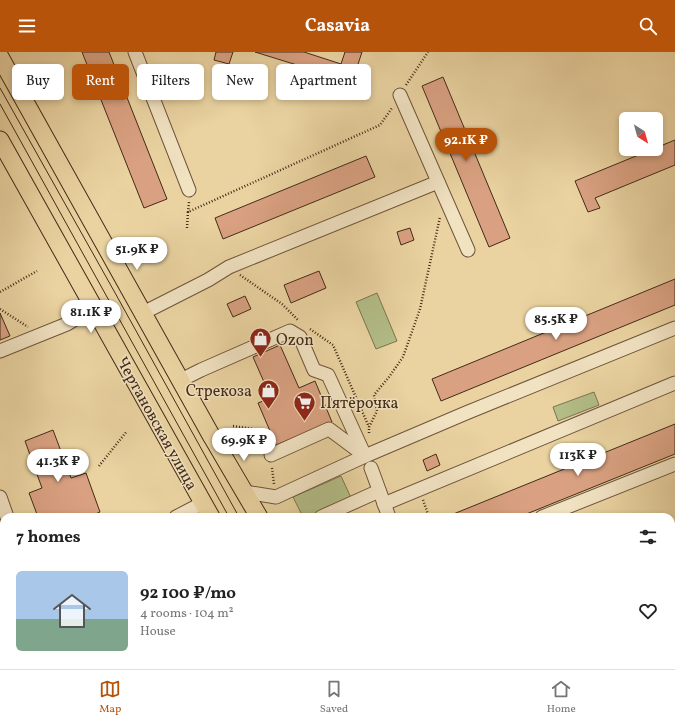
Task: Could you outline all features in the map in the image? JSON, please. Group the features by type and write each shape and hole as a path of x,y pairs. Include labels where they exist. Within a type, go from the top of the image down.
{"main road":[{"path":"0,57 257,513"},
{"name":"Чертановская улица","path":"0,140 207,510"}],"lane":[{"path":"134,52 189,190"},
{"path":"400,95 468,250"},
{"path":"144,313 208,280 229,267 438,182"},
{"path":"0,351 66,324 93,308"},
{"path":"245,492 276,497 368,462 466,413 675,328"},
{"path":"181,380 290,332 300,336 314,370 328,375 368,462 387,513"},
{"path":"384,504 675,383"},
{"path":"271,455 329,429 368,462"},
{"path":"552,513 675,464"},
{"path":"329,513 379,491"},
{"path":"0,497 6,513"},
{"path":"194,513 207,510"}],"path":[{"path":"187,228 188,212 380,125 428,52"},
{"path":"369,427 377,412 374,395 403,357 420,309 445,197"},
{"path":"229,267 282,304 301,321"},
{"path":"0,292 37,271"},
{"path":"0,310 41,334"},
{"path":"307,326 333,345 369,427 368,462"},
{"path":"233,426 253,429 271,455 276,497"},
{"path":"99,466 127,431"}],"green space":[{"path":"377,293 397,341 376,349 356,302"},
{"path":"594,392 599,405 558,421 553,407"},
{"path":"341,476 352,500 323,513 301,513 293,497"}],"building":[{"path":"82,52 109,52 114,64 87,64"},
{"path":"216,52 233,52 229,64 214,60"},
{"path":"255,52 304,52 341,64 294,64"},
{"path":"345,52 362,52 358,64 341,64"},
{"path":"443,77 510,238 489,247 422,86"},
{"path":"101,100 128,100 167,199 144,208"},
{"path":"675,140 675,165 595,198 600,208 588,212 575,181 636,156 663,156 663,145"},
{"path":"366,156 375,177 223,239 215,218"},
{"path":"410,228 414,240 401,245 397,232"},
{"path":"319,271 326,288 291,303 284,285"},
{"path":"675,279 675,305 441,401 432,379"},
{"path":"245,296 251,309 233,317 227,304"},
{"path":"0,313 10,336 0,340"},
{"path":"280,345 299,388 315,381 332,422 276,445 258,403 271,398 253,357"},
{"path":"675,424 675,454 529,513 456,513"},
{"path":"53,430 71,478 86,473 100,512 36,513 29,493 42,488 25,441"},
{"path":"436,454 440,465 427,471 423,460"}],"tram line":[{"path":"0,88 237,513"},
{"path":"0,104 227,513"}],"place":[{"name":"Ozon","path":"260,358"},
{"name":"Стрекоза","path":"268,410"},
{"name":"Пятёрочка","path":"305,422"}]}
